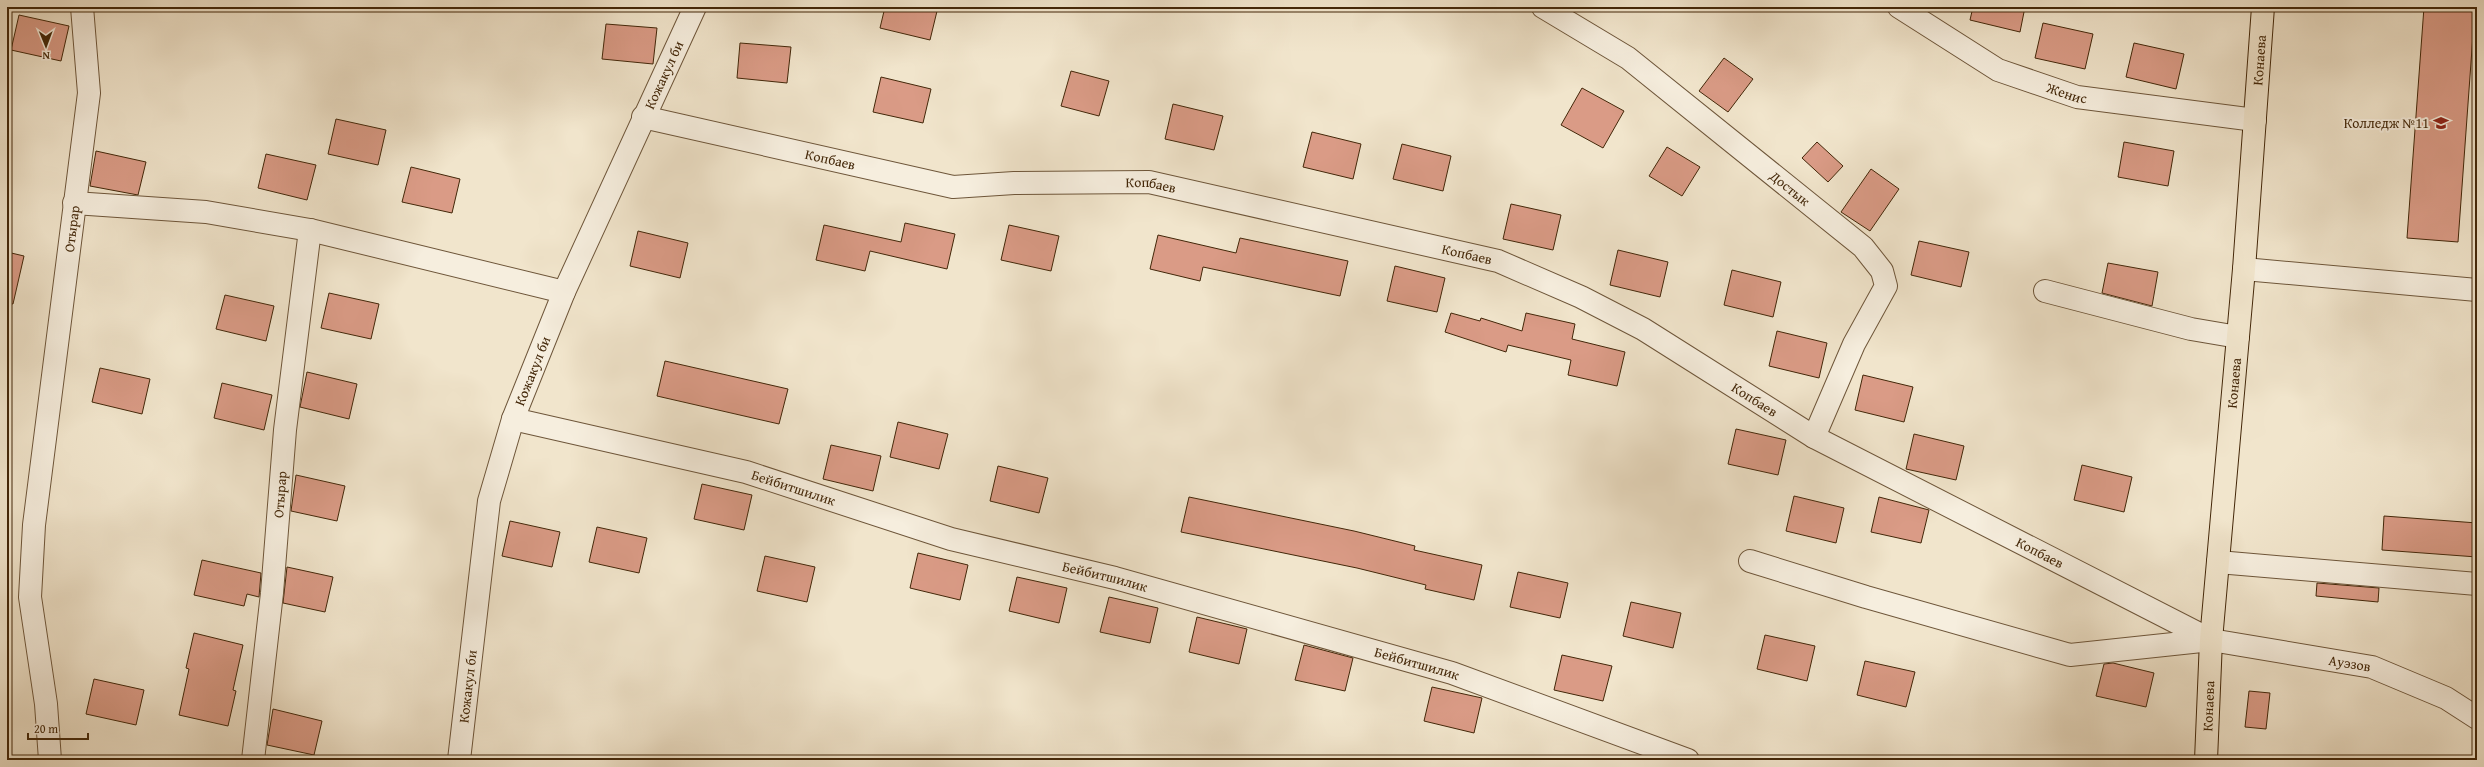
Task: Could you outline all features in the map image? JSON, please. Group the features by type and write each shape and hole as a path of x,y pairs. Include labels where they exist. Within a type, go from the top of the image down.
{"main road":[{"name":"Конаева","path":"2206,760 2211,640 2244,269 2263,7"}],"street":[{"name":"Отырар","path":"50,760 46,704 30,597 34,525 89,93 82,7"},
{"name":"Кожакул би","path":"459,760 489,501 513,419 564,292 643,117 695,7"},
{"name":"Достык","path":"1543,7 1640,68 1863,247 1882,271 1886,286 1854,344 1814,437"},
{"name":"Женис","path":"1899,7 1998,70 2077,97 2255,120"},
{"name":"Копбаев","path":"643,117 953,187 1029,183 1149,182 1498,261 1581,297 1643,329 1814,437 2211,640"},
{"path":"74,203 206,212 310,230 564,292"},
{"name":"Отырар","path":"253,760 272,593 285,430 310,230"},
{"path":"2244,269 2477,290"},
{"path":"2045,291 2190,329 2238,337"},
{"name":"Бейбитшилик","path":"513,419 746,472 951,539 1116,578 1452,673 1688,760"},
{"path":"1750,561 1866,598 2070,655 2211,640"},
{"path":"2218,562 2477,584"},
{"name":"Ауэзов","path":"2211,640 2372,667 2446,698 2477,718"}],"building":[{"path":"885,7 938,7 930,40 880,28"},
{"path":"1973,7 2025,7 2020,32 1970,20"},
{"name":"Колледж №11","path":"2424,7 2475,7 2458,242 2407,238"},
{"path":"19,15 69,26 61,61 11,50"},
{"path":"2043,23 2093,34 2085,69 2035,58"},
{"path":"606,24 657,28 653,64 602,59"},
{"path":"740,43 791,47 787,83 737,78"},
{"path":"2134,43 2184,54 2176,89 2126,77"},
{"path":"1724,58 1753,79 1728,112 1699,91"},
{"path":"1071,71 1109,81 1099,116 1061,106"},
{"path":"881,77 931,89 923,123 873,112"},
{"path":"1582,88 1624,111 1603,148 1561,125"},
{"path":"1173,104 1223,116 1214,150 1165,139"},
{"path":"336,119 386,130 378,165 328,154"},
{"path":"1312,132 1361,144 1353,179 1303,167"},
{"path":"1817,142 1843,166 1828,182 1802,158"},
{"path":"2124,142 2174,151 2168,186 2118,177"},
{"path":"1402,144 1451,156 1443,191 1393,179"},
{"path":"1667,147 1700,167 1682,196 1649,176"},
{"path":"96,151 146,162 138,195 90,186"},
{"path":"266,154 316,165 307,200 258,188"},
{"path":"411,167 460,179 452,213 402,202"},
{"path":"1871,169 1899,189 1870,231 1841,212"},
{"path":"1511,204 1561,215 1553,250 1503,239"},
{"path":"905,223 955,234 947,269 870,251 865,271 816,260 824,225 901,242"},
{"path":"1009,225 1059,236 1051,271 1001,260"},
{"path":"638,231 688,243 680,278 630,266"},
{"path":"1158,235 1236,253 1240,238 1348,261 1340,296 1203,267 1200,281 1150,269"},
{"path":"1919,241 1969,252 1961,287 1911,275"},
{"path":"1618,250 1668,262 1660,297 1610,285"},
{"path":"7,252 24,256 13,304 7,303"},
{"path":"2108,263 2158,272 2152,306 2102,293"},
{"path":"1395,266 1445,278 1437,312 1387,301"},
{"path":"1732,270 1781,282 1773,317 1724,305"},
{"path":"329,293 379,304 371,339 321,328"},
{"path":"225,295 274,306 266,341 216,329"},
{"path":"1451,313 1480,321 1481,318 1522,331 1526,313 1575,324 1572,339 1625,352 1617,386 1568,375 1571,360 1508,345 1506,352 1445,332"},
{"path":"1777,331 1827,343 1819,378 1769,366"},
{"path":"665,361 788,389 779,424 657,396"},
{"path":"100,368 150,379 142,414 92,402"},
{"path":"307,372 357,384 349,419 300,407"},
{"path":"1863,375 1913,387 1904,422 1855,410"},
{"path":"222,383 272,395 264,430 214,418"},
{"path":"898,422 948,434 939,469 890,457"},
{"path":"1736,429 1786,440 1778,475 1728,464"},
{"path":"1914,434 1964,446 1956,480 1906,469"},
{"path":"831,445 881,456 873,491 823,479"},
{"path":"2082,465 2132,477 2124,512 2074,500"},
{"path":"998,466 1048,478 1039,513 990,501"},
{"path":"296,475 345,486 337,521 291,511"},
{"path":"702,484 752,495 744,530 694,519"},
{"path":"1794,496 1844,508 1836,543 1786,531"},
{"path":"1189,497 1354,531 1415,546 1414,550 1482,565 1474,600 1425,589 1426,585 1357,568 1181,532"},
{"path":"1879,497 1929,510 1921,543 1871,532"},
{"path":"2384,516 2477,523 2477,557 2382,550"},
{"path":"510,521 560,532 552,567 502,556"},
{"path":"597,527 647,538 639,573 589,562"},
{"path":"918,553 968,565 960,600 910,588"},
{"path":"765,556 815,567 807,602 757,591"},
{"path":"202,560 261,573 259,597 247,594 244,606 194,595"},
{"path":"287,567 333,577 325,612 283,603"},
{"path":"1518,572 1568,583 1560,618 1510,607"},
{"path":"1017,577 1067,588 1059,623 1009,611"},
{"path":"2317,583 2379,588 2378,602 2316,596"},
{"path":"1109,597 1158,608 1150,643 1100,632"},
{"path":"1631,602 1681,613 1673,648 1623,636"},
{"path":"1197,617 1247,629 1239,664 1189,652"},
{"path":"194,633 243,645 233,690 236,691 228,726 179,715 189,669 186,668"},
{"path":"1765,635 1815,646 1807,681 1757,669"},
{"path":"1304,645 1353,658 1345,691 1295,680"},
{"path":"1562,655 1612,666 1603,701 1554,690"},
{"path":"1865,661 1915,672 1906,707 1857,695"},
{"path":"2113,663 2154,673 2146,707 2096,696 2104,664"},
{"path":"94,679 144,690 136,725 86,714"},
{"path":"1432,687 1482,698 1474,733 1424,721"},
{"path":"2249,691 2270,693 2266,729 2245,727"},
{"path":"273,709 322,721 314,755 267,745"}],"place":[{"name":"Колледж №11","path":"2441,123"}]}
